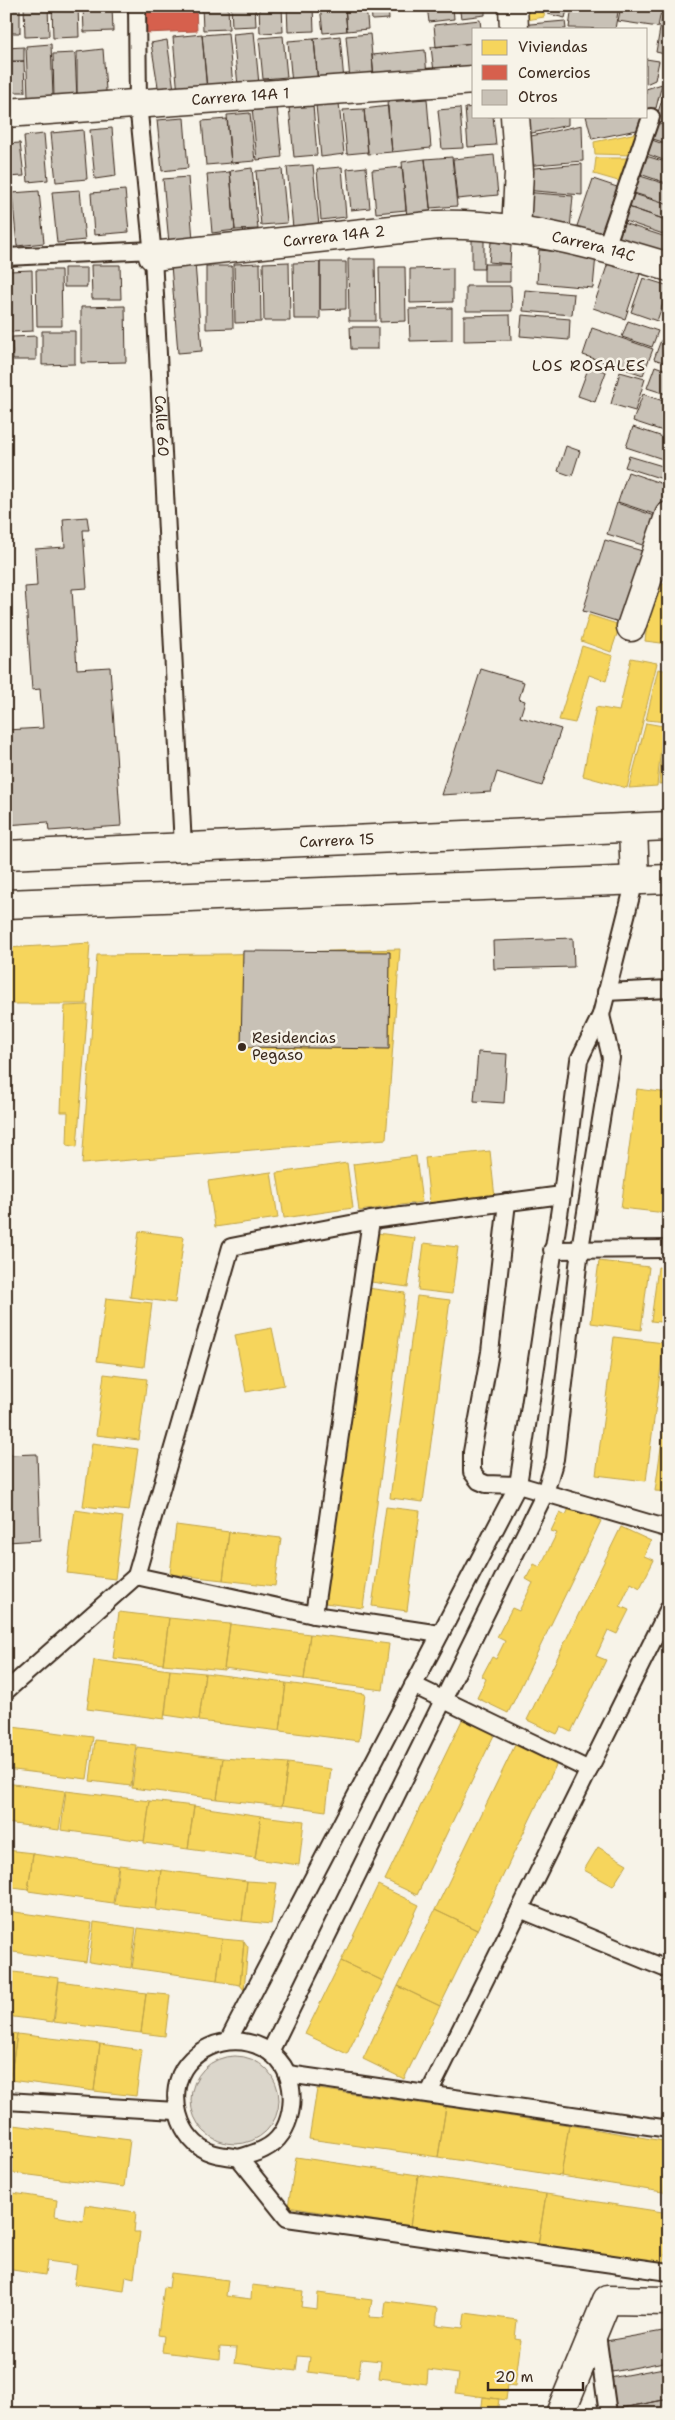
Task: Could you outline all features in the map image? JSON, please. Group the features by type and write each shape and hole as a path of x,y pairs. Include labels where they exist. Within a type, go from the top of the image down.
{"street":[{"path":"513,6 514,28"},
{"name":"Carrera 14A 1","path":"6,113 472,80"},
{"path":"516,118 519,172 516,230"},
{"name":"Carrera 14A 2","path":"153,253 438,225 478,224 516,230"},
{"name":"Carrera 14C","path":"516,230 606,247 669,267"},
{"path":"631,627 659,573 669,516"},
{"name":"Carrera 15","path":"6,855 669,826"},
{"path":"633,828 635,880"},
{"path":"6,904 669,879"},
{"path":"560,2414 606,2300 669,2301"}],"lane":[{"name":"Calle 60","path":"137,6 138,103 153,253 183,847"},
{"path":"606,247 651,117"},
{"name":"Carrera 14A 2","path":"6,257 153,253"},
{"path":"228,2041 518,1486 552,1250 562,1195 579,1060 601,1016 635,880"},
{"path":"606,992 669,989"},
{"path":"270,2052 545,1493 555,1459 580,1249 611,1058 601,1016"},
{"path":"6,1691 136,1576 231,1248 371,1220 562,1195"},
{"path":"507,1202 490,1352 472,1452 472,1472 478,1481 486,1484 518,1486 669,1529"},
{"path":"314,1615 371,1220"},
{"path":"552,1250 669,1248"},
{"path":"136,1576 314,1615 440,1634"},
{"path":"429,2094 669,1608"},
{"path":"413,1685 589,1770"},
{"path":"520,1909 669,1970"},
{"path":"228,2041 243,2041 270,2052 288,2074 293,2102 285,2128 266,2149 239,2158 211,2153 189,2136 176,2111 177,2087 186,2064 205,2048 228,2041"},
{"path":"288,2074 669,2128"},
{"path":"6,2101 176,2111"},
{"path":"239,2158 287,2218 669,2272"},
{"path":"595,2326 608,2414"}],"shaded area":[{"path":"235,2056 252,2060 266,2069 275,2083 279,2100 275,2117 266,2131 252,2140 235,2144 218,2140 204,2131 195,2117 191,2100 195,2083 204,2069 218,2060"}],"building: Viviendas":[{"path":"521,6 545,6 544,17 521,21"},
{"path":"641,132 632,155 595,154 594,142"},
{"path":"596,158 633,158 625,183 594,174"},
{"path":"652,584 669,584 669,644 645,641"},
{"path":"589,615 620,625 611,652 581,641"},
{"path":"582,646 613,656 606,681 589,675 575,723 559,720"},
{"path":"631,658 657,663 627,788 583,776 596,707 619,711"},
{"path":"658,669 669,671 669,722 646,720"},
{"path":"646,723 663,726 657,786 629,788"},
{"path":"664,726 669,726 669,783 659,784"},
{"path":"90,943 86,1004 6,1004 6,948"},
{"name":"Residencias Pegaso","path":"400,949 386,1139 82,1164 97,955 229,954"},
{"path":"88,1005 77,1147 67,1145 68,1112 61,1112 65,1006"},
{"path":"637,1089 669,1093 669,1189 666,1213 621,1208"},
{"path":"490,1151 495,1198 430,1205 425,1158"},
{"path":"416,1156 422,1202 359,1211 353,1164"},
{"path":"347,1163 353,1208 284,1218 277,1173"},
{"path":"271,1172 278,1218 215,1227 208,1181"},
{"path":"139,1231 184,1237 175,1303 130,1297"},
{"path":"377,1233 415,1238 408,1287 371,1282"},
{"path":"424,1243 458,1247 452,1294 418,1290"},
{"path":"599,1261 649,1267 641,1330 591,1323"},
{"path":"658,1267 669,1269 669,1323 651,1321"},
{"path":"367,1288 405,1293 363,1608 325,1603"},
{"path":"417,1296 450,1300 423,1502 390,1498"},
{"path":"106,1298 152,1303 144,1367 97,1361"},
{"path":"272,1328 284,1385 246,1392 235,1335"},
{"path":"614,1337 664,1343 646,1481 596,1475"},
{"path":"104,1374 147,1379 139,1440 96,1435"},
{"path":"669,1389 669,1492 655,1491"},
{"path":"92,1443 138,1449 129,1511 83,1506"},
{"path":"570,1506 601,1521 508,1713 477,1698 486,1679 482,1676 492,1657 496,1659 505,1641 497,1637 512,1608 519,1611 533,1583 526,1579 534,1564 540,1567 557,1533 551,1531 560,1512 566,1515"},
{"path":"386,1507 420,1511 407,1611 372,1606"},
{"path":"75,1510 123,1517 115,1579 67,1573"},
{"path":"176,1525 229,1532 223,1580 170,1574"},
{"path":"621,1527 651,1541 644,1556 654,1560 640,1588 631,1583 620,1606 629,1610 617,1634 608,1630 596,1656 606,1660 571,1732 561,1727 557,1734 527,1720"},
{"path":"229,1532 281,1538 275,1586 223,1580"},
{"path":"119,1612 169,1618 163,1664 113,1658"},
{"path":"169,1618 230,1624 224,1670 163,1664"},
{"path":"230,1624 310,1634 304,1679 224,1668"},
{"path":"310,1634 389,1644 383,1690 304,1680"},
{"path":"94,1660 170,1670 164,1719 87,1709"},
{"path":"170,1670 205,1673 199,1720 165,1715"},
{"path":"205,1673 286,1683 280,1731 199,1721"},
{"path":"286,1683 365,1694 359,1741 280,1731"},
{"path":"464,1716 496,1731 417,1895 385,1880"},
{"path":"12,1727 93,1737 87,1779 6,1769"},
{"path":"95,1740 136,1745 131,1786 90,1781"},
{"path":"516,1743 557,1763 477,1930 435,1910"},
{"path":"137,1747 223,1758 217,1799 132,1788"},
{"path":"223,1758 288,1763 282,1806 217,1799"},
{"path":"288,1763 331,1769 326,1811 282,1805"},
{"path":"6,1783 65,1791 59,1830 6,1823"},
{"path":"66,1791 150,1801 144,1841 61,1830"},
{"path":"150,1801 194,1806 188,1849 144,1843"},
{"path":"194,1806 261,1816 255,1858 188,1849"},
{"path":"261,1816 304,1821 299,1865 255,1859"},
{"path":"598,1847 627,1864 613,1886 584,1870"},
{"path":"6,1850 33,1853 28,1890 6,1887"},
{"path":"33,1854 118,1866 113,1903 28,1891"},
{"path":"119,1865 161,1870 156,1909 114,1904"},
{"path":"161,1870 247,1881 242,1921 156,1910"},
{"path":"247,1881 277,1883 271,1924 242,1921"},
{"path":"378,1885 419,1905 383,1981 341,1961"},
{"path":"435,1910 477,1930 440,2006 398,1986"},
{"path":"8,1911 92,1923 86,1962 6,1951"},
{"path":"94,1922 136,1928 131,1968 89,1962"},
{"path":"138,1928 222,1939 217,1980 132,1968"},
{"path":"222,1939 244,1941 240,1985 217,1981"},
{"path":"244,1941 248,1947 244,1990 240,1985"},
{"path":"341,1961 383,1981 347,2054 305,2034"},
{"path":"6,1971 59,1978 53,2022 6,2016"},
{"path":"59,1981 146,1993 141,2033 54,2022"},
{"path":"398,1986 440,2006 404,2079 363,2059"},
{"path":"146,1993 170,1995 165,2036 141,2033"},
{"path":"6,2032 17,2034 10,2080 6,2079"},
{"path":"17,2034 100,2044 94,2091 10,2080"},
{"path":"100,2044 142,2050 136,2096 94,2091"},
{"path":"317,2089 446,2107 438,2157 309,2139"},
{"path":"446,2107 569,2125 561,2176 438,2157"},
{"path":"6,2124 130,2140 124,2187 6,2172"},
{"path":"569,2125 669,2142 669,2193 561,2176"},
{"path":"296,2157 418,2175 410,2226 288,2207"},
{"path":"418,2175 546,2194 538,2245 410,2226"},
{"path":"7,2192 57,2200 55,2216 83,2221 85,2205 136,2212 134,2232 140,2232 134,2278 126,2276 124,2291 74,2284 77,2265 47,2261 45,2275 6,2269"},
{"path":"546,2194 669,2213 669,2233 664,2264 538,2245"},
{"path":"171,2273 228,2280 226,2296 251,2299 252,2285 303,2291 301,2307 317,2309 318,2293 372,2300 369,2317 384,2318 386,2301 438,2308 436,2325 463,2328 465,2313 517,2320 515,2339 521,2340 515,2386 508,2385 506,2400 456,2393 459,2374 428,2370 427,2384 379,2378 381,2361 361,2359 358,2378 308,2372 310,2357 298,2356 296,2371 235,2363 237,2348 220,2347 219,2359 162,2352 164,2336 158,2335 164,2287 169,2288"},
{"path":"483,2397 499,2399 497,2414 481,2414"}],"building: Comercios":[{"path":"142,6 196,6 197,31 143,33"}],"building: Otros":[{"path":"6,6 20,6 20,33 6,33"},
{"path":"24,6 48,6 49,36 25,37"},
{"path":"52,6 78,6 79,37 53,38"},
{"path":"83,6 112,6 113,31 84,32"},
{"path":"202,6 228,6 229,29 203,30"},
{"path":"231,6 255,6 256,26 232,27"},
{"path":"259,6 282,6 283,32 260,33"},
{"path":"287,6 313,6 314,31 288,32"},
{"path":"320,6 345,6 347,31 323,33"},
{"path":"345,6 366,6 368,29 347,31"},
{"path":"371,6 388,6 389,19 372,20"},
{"path":"427,6 453,6 454,19 429,22"},
{"path":"459,6 485,6 485,15 461,18"},
{"path":"549,6 568,6 565,18 548,14"},
{"path":"572,6 619,6 615,28 569,28"},
{"path":"621,6 662,6 658,27 618,21"},
{"path":"664,6 669,6 669,55 656,52"},
{"path":"480,20 481,28 472,28 472,43 436,47 434,25"},
{"path":"565,21 566,28 520,28 519,25"},
{"path":"254,32 259,84 238,86 233,34"},
{"path":"228,33 234,96 208,98 202,35"},
{"path":"202,34 207,92 178,95 173,37"},
{"path":"370,34 374,78 350,80 346,36"},
{"path":"283,36 287,77 263,79 259,38"},
{"path":"340,36 344,81 318,84 314,39"},
{"path":"314,39 318,82 292,84 288,41"},
{"path":"167,40 175,97 160,99 151,43"},
{"path":"472,43 472,76 435,80 431,47"},
{"path":"51,44 53,96 28,97 26,46"},
{"path":"24,47 24,61 6,61 6,48"},
{"path":"103,49 107,104 77,98 77,52"},
{"path":"425,50 427,77 374,82 372,55"},
{"path":"75,53 77,98 54,99 53,54"},
{"path":"648,59 659,61 655,80 648,83"},
{"path":"24,61 25,92 9,92 8,62"},
{"path":"662,84 656,108 648,109 648,88"},
{"path":"666,88 669,89 669,125 655,121"},
{"path":"427,99 431,148 392,152 387,102"},
{"path":"339,103 344,154 321,157 316,105"},
{"path":"313,105 317,155 294,157 289,107"},
{"path":"277,106 282,157 257,160 252,108"},
{"path":"388,106 392,152 368,154 364,109"},
{"path":"472,107 472,118 493,118 496,145 468,147 465,108"},
{"path":"460,108 463,148 442,149 438,110"},
{"path":"364,109 368,152 347,154 343,110"},
{"path":"250,113 255,161 231,163 227,115"},
{"path":"184,118 188,168 162,171 157,120"},
{"path":"523,118 568,118 568,125 523,135"},
{"path":"587,118 642,118 642,129 592,139"},
{"path":"227,119 231,163 206,165 202,121"},
{"path":"654,122 669,127 669,144 650,138"},
{"path":"582,125 583,161 524,166 522,138"},
{"path":"112,128 116,176 95,179 90,130"},
{"path":"83,130 87,179 56,182 51,133"},
{"path":"44,134 48,180 28,182 24,136"},
{"path":"649,139 669,146 669,162 644,153"},
{"path":"20,143 24,176 6,177 6,144"},
{"path":"494,155 498,195 457,199 453,159"},
{"path":"646,156 669,163 669,184 640,174"},
{"path":"452,157 457,206 430,208 425,159"},
{"path":"425,159 431,215 407,218 402,162"},
{"path":"582,164 582,195 524,190 523,169"},
{"path":"313,165 319,226 293,228 287,167"},
{"path":"342,167 346,217 321,220 317,169"},
{"path":"366,167 370,208 351,210 347,169"},
{"path":"402,167 406,210 376,213 372,170"},
{"path":"252,168 258,229 235,230 230,171"},
{"path":"282,169 287,223 261,225 256,171"},
{"path":"230,172 235,230 212,233 207,174"},
{"path":"640,176 669,185 669,204 634,193"},
{"path":"188,177 193,240 169,243 163,179"},
{"path":"593,179 620,188 602,238 576,229"},
{"path":"80,190 85,240 57,243 52,192"},
{"path":"125,190 129,232 94,235 91,193"},
{"path":"39,191 44,243 17,246 12,193"},
{"path":"523,192 573,196 570,229 521,225"},
{"path":"634,194 669,205 669,221 629,207"},
{"path":"628,207 669,221 669,236 622,220"},
{"path":"623,223 669,238 669,259 617,240"},
{"path":"472,238 484,238 484,269 472,269"},
{"path":"491,242 511,244 510,264 489,262"},
{"path":"539,250 596,255 593,288 537,283"},
{"path":"348,259 375,259 376,321 349,321"},
{"path":"289,262 290,321 264,321 263,263"},
{"path":"320,262 346,262 346,309 320,310"},
{"path":"320,262 320,319 294,319 293,263"},
{"path":"195,263 202,351 178,353 171,265"},
{"path":"260,263 261,322 235,323 234,264"},
{"path":"608,263 640,274 625,319 593,308"},
{"path":"484,264 510,264 510,282 484,282"},
{"path":"91,265 120,265 121,299 92,299"},
{"path":"206,266 232,266 233,328 206,329"},
{"path":"379,267 405,267 406,321 380,322"},
{"path":"64,268 87,268 87,287 64,287"},
{"path":"453,268 453,302 410,303 410,269"},
{"path":"32,270 33,331 10,332 9,271"},
{"path":"36,270 61,270 62,326 37,326"},
{"path":"643,278 669,286 657,321 631,312"},
{"path":"466,286 511,286 512,311 466,311"},
{"path":"525,290 574,294 572,315 523,311"},
{"path":"125,306 126,362 81,363 81,307"},
{"path":"452,308 452,340 410,341 409,309"},
{"path":"510,315 511,340 464,341 464,316"},
{"path":"522,315 570,319 569,340 520,336"},
{"path":"628,321 658,331 652,347 622,337"},
{"path":"350,327 378,327 378,349 351,349"},
{"path":"592,328 653,349 643,375 583,355"},
{"path":"42,331 75,331 75,364 42,365"},
{"path":"36,336 36,360 13,360 12,337"},
{"path":"661,340 669,342 669,364 654,359"},
{"path":"589,366 606,372 595,402 578,396"},
{"path":"655,366 669,371 669,395 647,388"},
{"path":"620,372 645,379 635,411 611,404"},
{"path":"643,394 669,403 669,433 633,421"},
{"path":"6,400 9,400 9,430 6,430"},
{"path":"633,427 669,439 669,461 626,447"},
{"path":"566,446 580,451 572,476 558,471"},
{"path":"629,456 669,468 666,480 625,467"},
{"path":"628,472 669,486 660,516 618,502"},
{"path":"617,503 658,517 649,547 607,534"},
{"path":"87,517 89,530 83,530 87,588 72,589 77,669 110,667 121,826 49,831 48,822 6,825 6,730 43,728 40,689 32,690 25,587 37,586 35,549 65,547 63,519"},
{"path":"605,540 649,553 626,624 583,611"},
{"path":"481,669 524,682 519,699 525,701 520,717 561,729 542,786 497,772 491,792 441,795"},
{"path":"573,938 574,967 494,969 493,941"},
{"path":"243,951 390,952 389,1049 241,1047"},
{"path":"478,1052 507,1054 504,1103 474,1101"},
{"path":"37,1454 40,1540 7,1542 6,1455"},
{"path":"663,2331 669,2361 612,2372 606,2341"},
{"path":"669,2367 669,2399 617,2409 610,2378"},
{"path":"669,2399 669,2414 618,2414 617,2409"}],"place":[{"name":"Residencias Pegaso","path":"242,1047"}],"district":[{"name":"LOS ROSALES","path":"589,365"}]}
